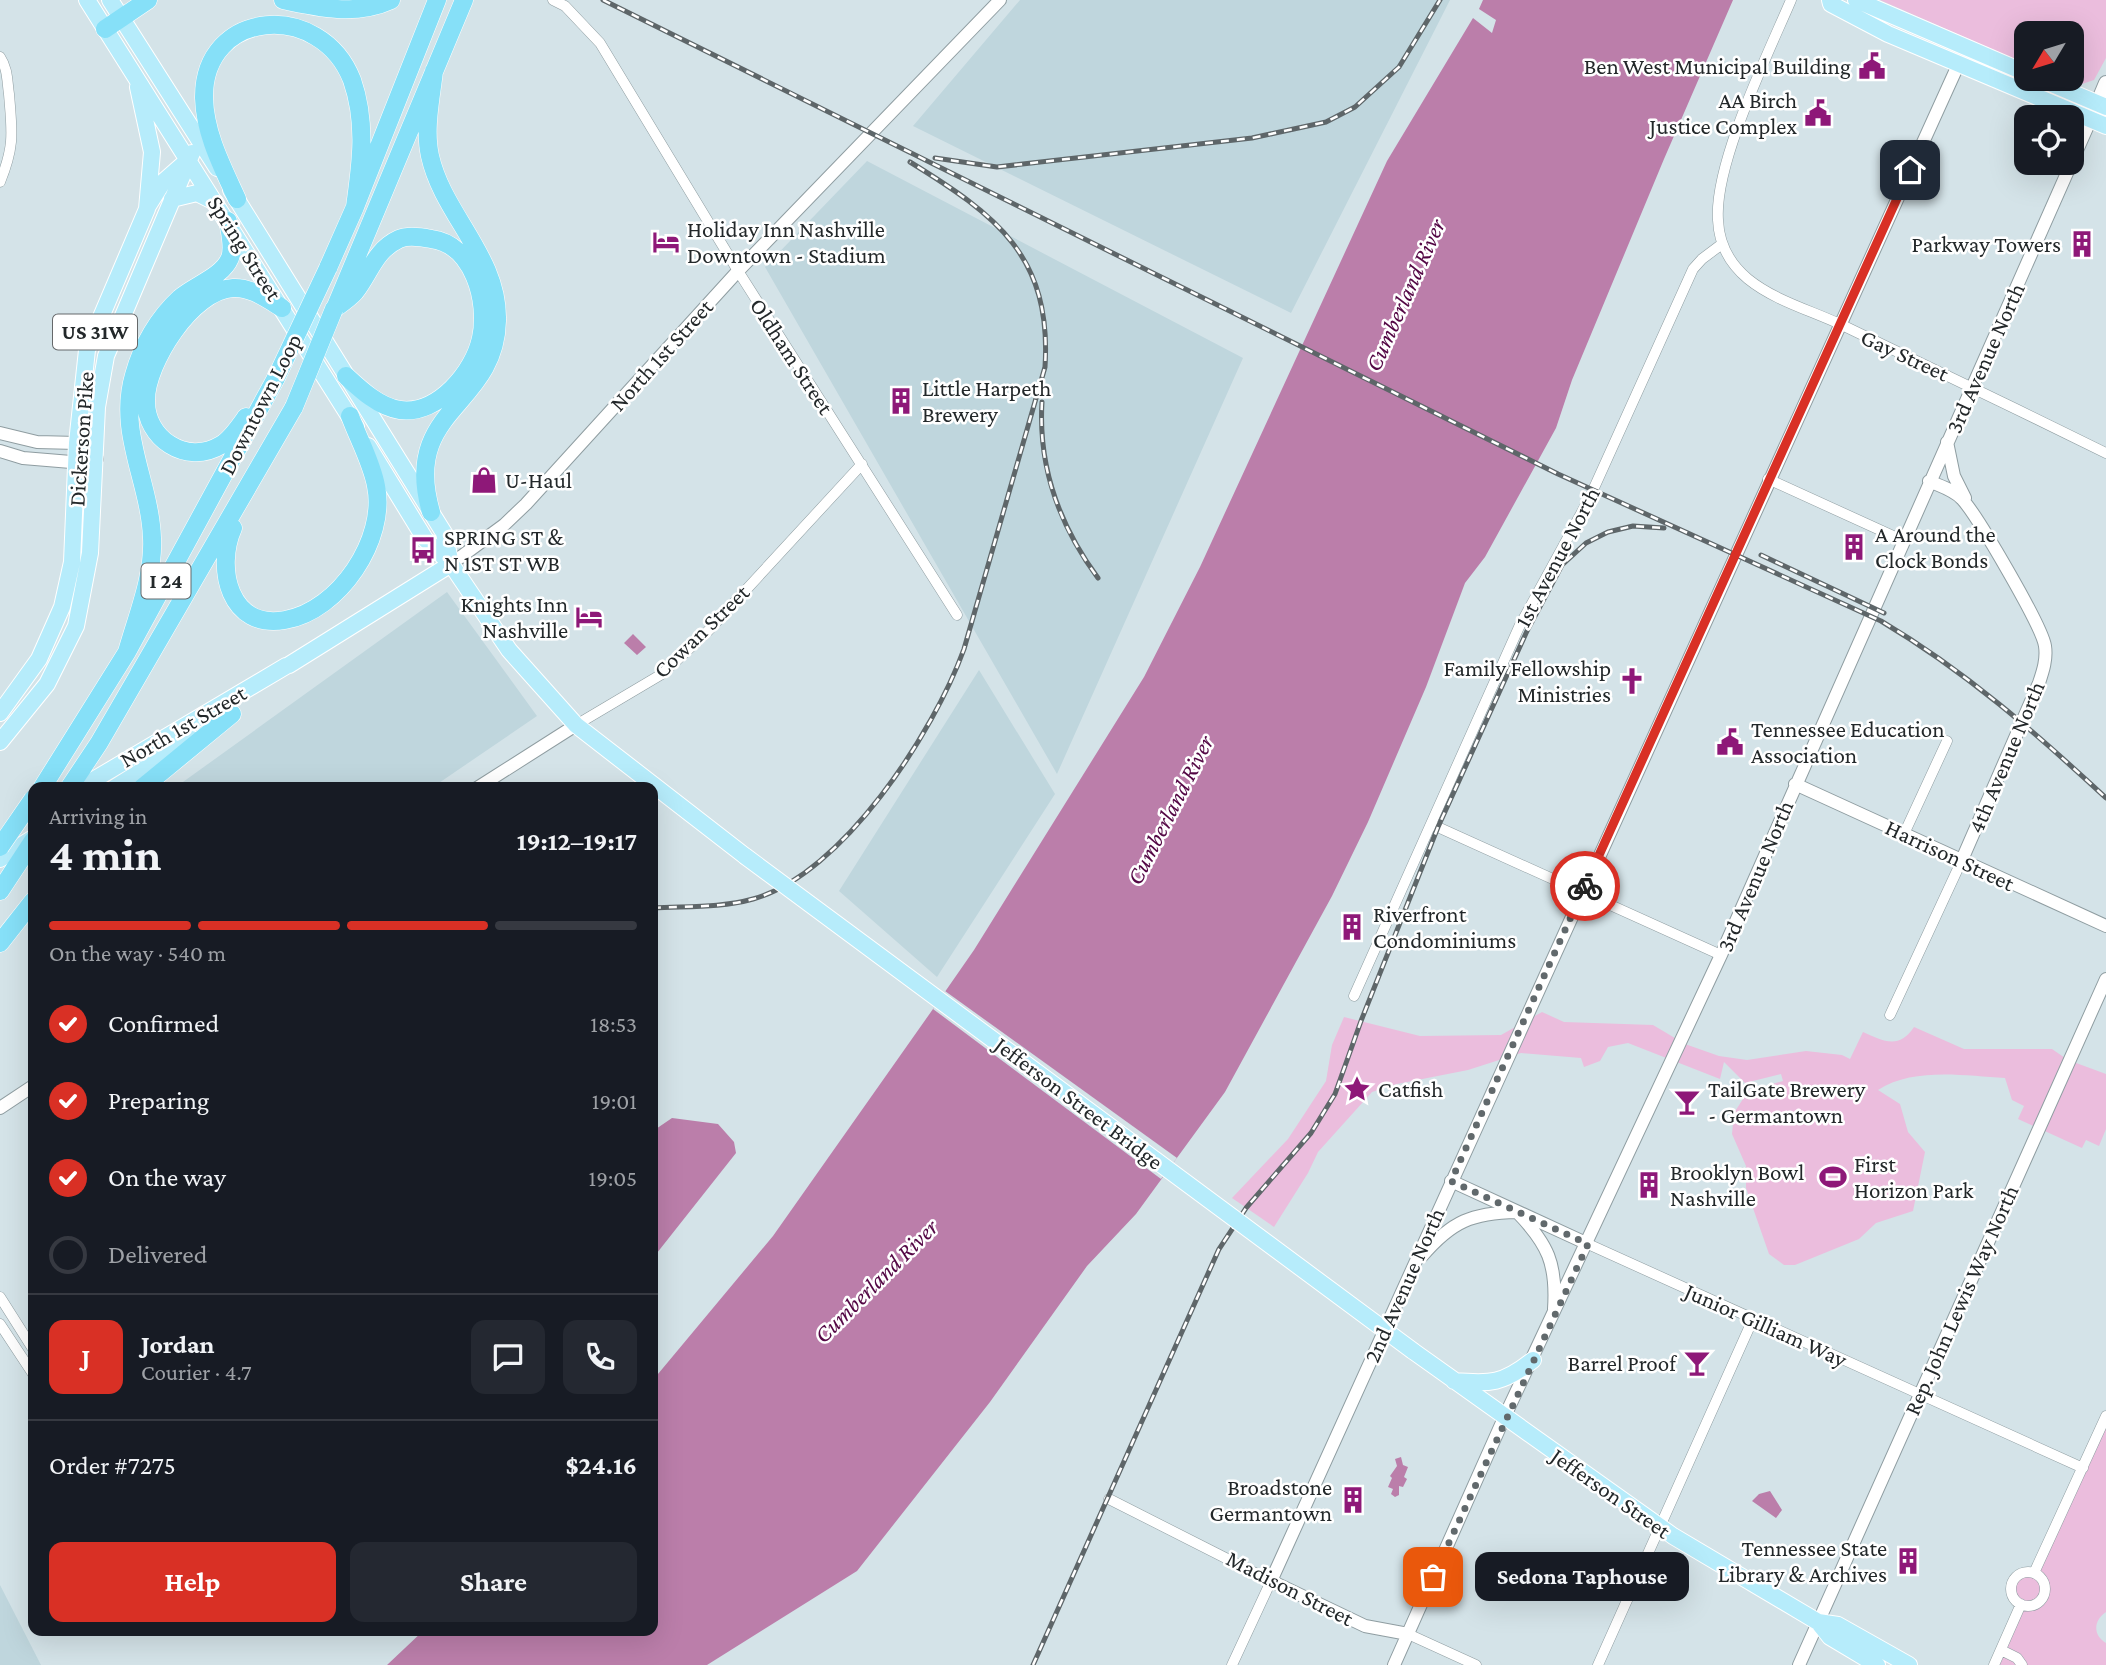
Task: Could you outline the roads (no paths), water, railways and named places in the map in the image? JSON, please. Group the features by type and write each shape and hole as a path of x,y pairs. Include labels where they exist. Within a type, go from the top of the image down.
{"highway":[{"path":"105,29 148,0"},
{"path":"282,0 343,10 367,8 391,0"},
{"name":"Downtown Loop","path":"45,782 127,652 274,383 355,208 437,0"},
{"name":"Downtown Loop","path":"73,782 99,743 294,407 464,2"},
{"path":"237,199 208,131 204,97 207,73 216,55 246,29 283,20 303,25 336,50 353,82 363,134 355,208"},
{"path":"431,512 423,484 428,444 435,430 480,377 497,323 495,289 477,247 438,178 429,155 429,119 434,71"},
{"path":"127,652 152,562 149,514 130,435 129,401 134,375 149,335 180,298 222,269 229,261 232,250 228,221"},
{"path":"334,309 355,292 371,263 388,246 407,237 440,240 457,250 469,266 479,288 481,337 460,379 445,396 419,410 397,410 365,394 346,376"},
{"path":"274,383 234,433 221,445 208,450 189,452 160,440 147,414 145,398 155,361 166,340 196,308 231,288 254,291 282,308"},
{"path":"254,479 229,537 225,561 226,582 232,599 257,618 288,620 320,606 337,590 367,549 377,521 376,486 350,416"},
{"path":"149,782 232,714"},
{"path":"0,847 28,806"},
{"path":"0,891 28,848"},
{"path":"0,943 28,907"}],"main road":[{"name":"Spring Street","path":"87,0 217,203 425,539 451,564 509,650 576,725 650,782"},
{"name":"Spring Street","path":"110,0 444,533 451,564"},
{"path":"1830,0 1831,4 1888,34 2098,123"},
{"path":"1856,0 2014,68"},
{"name":"Dickerson Pike","path":"0,713 39,659 62,607 75,536 77,443 88,350 147,209 152,152 135,76"},
{"name":"3rd Avenue North","path":"2098,123 2106,83"},
{"path":"2068,91 2102,106"},
{"name":"Dickerson Pike","path":"0,742 47,684 76,626 90,553 97,459 97,407 106,356 198,138"},
{"path":"147,209 169,175 189,159 200,158 216,166"},
{"path":"172,199 197,193 217,203"},
{"name":"North 1st Street","path":"90,782 288,665 451,564"},
{"name":"North 1st Street","path":"124,782 232,714 288,665"},
{"name":"Spring Street","path":"658,789 745,856"},
{"path":"0,837 28,819"},
{"path":"0,859 28,843"},
{"name":"Jefferson Street Bridge","path":"745,856 1413,1351"},
{"name":"Jefferson Street","path":"1413,1351 1660,1528 1818,1622 1830,1637 1877,1665"},
{"path":"1454,1381 1497,1382 1514,1375 1533,1360"},
{"name":"Jefferson Street","path":"1818,1622 1838,1625 1909,1665"}],"street":[{"name":"Oldham Street","path":"553,0 565,5 600,43 738,271 957,615"},
{"name":"North 1st Street","path":"451,564 504,525 526,504 738,271 1000,0"},
{"name":"Gay Street","path":"1791,0 1741,119 1718,205 1722,244 1738,269 1754,284 1972,386 2106,453"},
{"path":"0,57 7,75 4,97 14,127 10,157 0,182"},
{"name":"2nd Avenue North","path":"1233,1665 1768,479 1959,63"},
{"name":"3rd Avenue North","path":"1394,1665 1504,1418 1554,1317 1721,954 1972,386 2098,123"},
{"name":"1st Avenue North","path":"1354,996 1519,627 1589,499 1693,269 1722,244"},
{"path":"0,433 37,442 77,443 97,459"},
{"path":"1947,441 1954,476 1971,511"},
{"path":"0,451 23,458 76,464 97,459"},
{"name":"Cowan Street","path":"486,782 662,674 708,631 862,464"},
{"path":"1768,479 1902,540"},
{"name":"4th Avenue North","path":"1890,1016 1961,862 2045,664 2045,645 2039,629 1971,511 1955,493 1929,481"},
{"path":"1904,834 1947,741"},
{"name":"Harrison Street","path":"1795,784 2106,926"},
{"path":"1431,824 1721,954"},
{"name":"Rep. John Lewis Way North","path":"1799,1665 2106,979"},
{"path":"0,1108 28,1089"},
{"name":"Junior Gilliam Way","path":"1451,1181 2083,1468"},
{"path":"1412,1266 1448,1228 1465,1219 1517,1212 1534,1229 1551,1260 1556,1278 1554,1317"},
{"path":"0,1297 28,1341"},
{"path":"1598,1665 1753,1319"},
{"path":"0,1324 28,1366"},
{"path":"2034,1573 2106,1416"},
{"name":"Madison Street","path":"1109,1499 1365,1626 1408,1634 1476,1665"},
{"path":"2034,1573 2043,1582 2044,1595 2035,1604 2021,1604 2012,1595 2013,1581 2021,1574 2034,1573"},
{"path":"1994,1665 2021,1604"},
{"path":"2001,1650 2017,1658 2022,1665"}],"water":[{"name":"Cumberland River","path":"1483,0 1733,0 1572,380 1556,428 1485,557 1465,583 1426,687 1368,822 1332,896 1225,1092 1136,1214 1087,1266 990,1402 857,1571 707,1665 387,1665 418,1636 658,1636 658,1374 773,1236 933,1009 974,950 1144,677 1200,567 1387,161 1473,18 1492,33 1496,20 1479,9"},
{"path":"633,634 646,647 637,655 624,643"},
{"path":"672,1118 718,1124 734,1142 736,1153 658,1252 658,1128"},
{"path":"1401,1457 1403,1465 1408,1467 1404,1477 1407,1479 1403,1487 1399,1486 1399,1495 1395,1497 1391,1494 1393,1489 1388,1487 1392,1478 1390,1476 1397,1466 1395,1459"},
{"path":"1770,1491 1782,1510 1776,1518 1752,1501 1759,1494"}],"railway":[{"path":"603,0 1558,474 1881,621 1942,660 1998,704 2106,798"},
{"path":"935,158 997,167 1252,138 1326,122 1355,107 1399,67 1440,0"},
{"path":"658,908 716,905 753,899 787,884 820,861 881,796 908,758 931,720 964,649 1045,367 1045,328 1039,296 1028,267 1012,243 992,221 968,201 910,162"},
{"path":"1042,402 1044,450 1054,495 1072,537 1098,578"},
{"path":"1033,1665 1219,1249 1246,1208 1311,1133 1335,1094 1438,827 1527,631 1562,565 1586,543 1608,532 1633,526 1664,528"},
{"path":"1761,555 1884,613"}],"place":[{"name":"Ben West Municipal Building","path":"1872,66"},
{"name":"AA Birch Justice Complex","path":"1818,113"},
{"name":"Holiday Inn Nashville Downtown - Stadium","path":"666,242"},
{"name":"Parkway Towers","path":"2082,244"},
{"name":"Little Harpeth Brewery","path":"901,401"},
{"name":"U-Haul","path":"484,480"},
{"name":"A Around the Clock Bonds","path":"1854,547"},
{"name":"SPRING ST & N 1ST ST WB","path":"423,550"},
{"name":"Knights Inn Nashville","path":"589,617"},
{"name":"Family Fellowship Ministries","path":"1632,681"},
{"name":"Tennessee Education Association","path":"1730,742"},
{"name":"Riverfront Condominiums","path":"1352,927"},
{"name":"Catfish","path":"1357,1089"},
{"name":"TailGate Brewery - Germantown","path":"1687,1102"},
{"name":"First Horizon Park","path":"1833,1177"},
{"name":"Brooklyn Bowl Nashville","path":"1649,1185"},
{"name":"Barrel Proof","path":"1697,1363"},
{"name":"Broadstone Germantown","path":"1353,1500"},
{"name":"Tennessee State Library & Archives","path":"1908,1561"},
{"name":"Sedona Taphouse","path":"1433,1577"}]}
